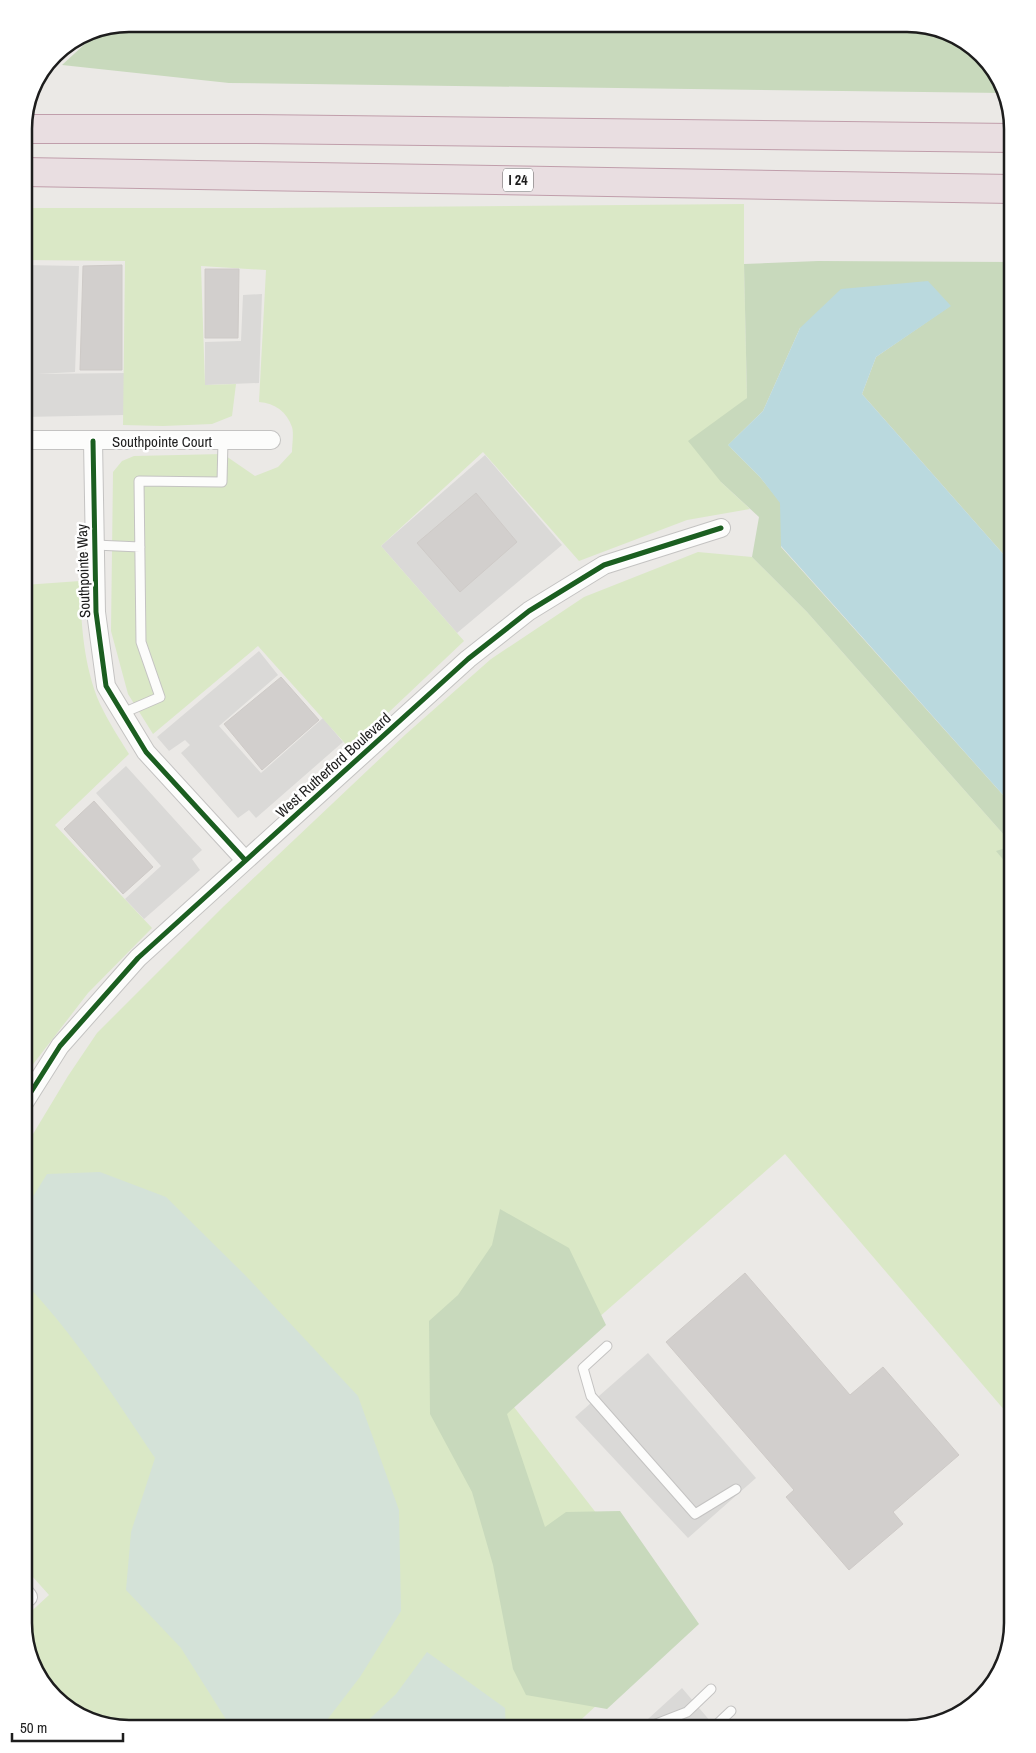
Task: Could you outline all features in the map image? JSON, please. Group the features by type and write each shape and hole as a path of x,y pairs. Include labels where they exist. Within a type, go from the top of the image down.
{"highway":[{"path":"33,129 256,128 1004,138"},
{"name":"I 24","path":"33,172 1004,189"}],"street":[{"name":"Southpointe Court","path":"33,440 271,440"},
{"name":"Southpointe Way","path":"93,441 96,612 106,686 146,752 245,860"},
{"name":"West Rutherford Boulevard","path":"32,1090 60,1046 138,958 468,659 529,611 604,566 721,528"}],"lane":[{"path":"123,714 160,697 141,642 139,481 222,482 223,441"},
{"path":"94,545 140,547"},
{"path":"607,1346 582,1368 590,1396 695,1514 736,1489"},
{"path":"666,1720 687,1712 711,1689"},
{"path":"722,1720 731,1711"}],"shaded area":[{"path":"33,265 79,266 75,372 37,374 125,373 124,415 33,417"},
{"path":"262,294 259,383 205,385 205,342 241,341 243,295"},
{"path":"485,455 562,545 457,633 381,546"},
{"path":"259,651 278,675 219,726 261,773 323,718 343,742 256,818 249,810 238,818 181,753 190,745 185,740 169,751 157,737"},
{"path":"126,766 202,850 192,859 200,870 144,919 125,899 161,866 96,793"},
{"path":"100,1172 166,1197 246,1276 358,1396 399,1510 401,1611 360,1677 327,1720 226,1720 181,1648 126,1590 131,1532 155,1458 77,1345 32,1291 32,1198 47,1174"},
{"path":"648,1353 756,1478 688,1538 575,1417"},
{"path":"427,1652 505,1708 506,1720 369,1720 396,1694"},
{"path":"682,1688 709,1720 647,1720"}],"green space":[{"path":"123,33 913,33 938,38 960,49 979,66 996,93 229,83 62,65 85,44 92,40 111,34"},
{"path":"744,204 747,398 721,482 750,509 687,520 579,561 483,452 381,546 464,641 350,749 258,646 153,734 128,694 111,631 113,472 122,461 134,456 223,454 255,476 278,467 292,452 293,430 287,417 275,406 259,402 266,270 201,266 205,385 236,384 232,416 212,424 123,425 125,261 33,260 33,208"},
{"path":"818,261 1004,262 1004,555 862,394 876,357 950,306 800,328 763,411 728,445 760,477 781,503 781,547 1004,796 1004,835 807,612 752,557 759,517 721,482 688,441 747,398 744,264"},
{"path":"698,552 752,557 807,612 1004,835 1004,1410 785,1154 507,1398 683,1625 581,1720 123,1720 98,1715 76,1704 57,1687 43,1666 33,1636 32,1611 49,1595 32,1576 32,1135 68,1076 97,1033 224,906 406,734 491,659 584,597"},
{"path":"80,581 82,628 86,659 94,689 110,723 129,754 55,825 152,928 88,993 32,1065 33,584"},
{"path":"1004,848 1004,860 996,851"},
{"path":"500,1209 569,1248 606,1325 507,1414 545,1527 566,1512 620,1511 699,1624 607,1709 526,1695 513,1669 493,1565 472,1492 430,1414 429,1321 458,1295 492,1245"}],"water":[{"path":"928,281 951,306 876,357 862,394 1004,555 1004,796 781,546 780,503 760,477 728,445 763,411 800,328 841,289"}],"building":[{"path":"122,265 122,370 80,370 83,266"},
{"path":"205,269 239,269 238,338 205,338"},
{"path":"476,493 517,542 460,592 417,543"},
{"path":"281,677 319,720 262,770 224,724"},
{"path":"94,801 153,867 123,894 64,829"},
{"path":"745,1273 850,1395 883,1367 959,1455 893,1512 903,1524 849,1570 786,1497 794,1490 666,1342"}],"cycle path":[{"path":"93,441 96,612 106,686 146,752 245,860"},
{"path":"32,1090 60,1046 138,958 468,659 529,611 604,565 721,528"}]}
